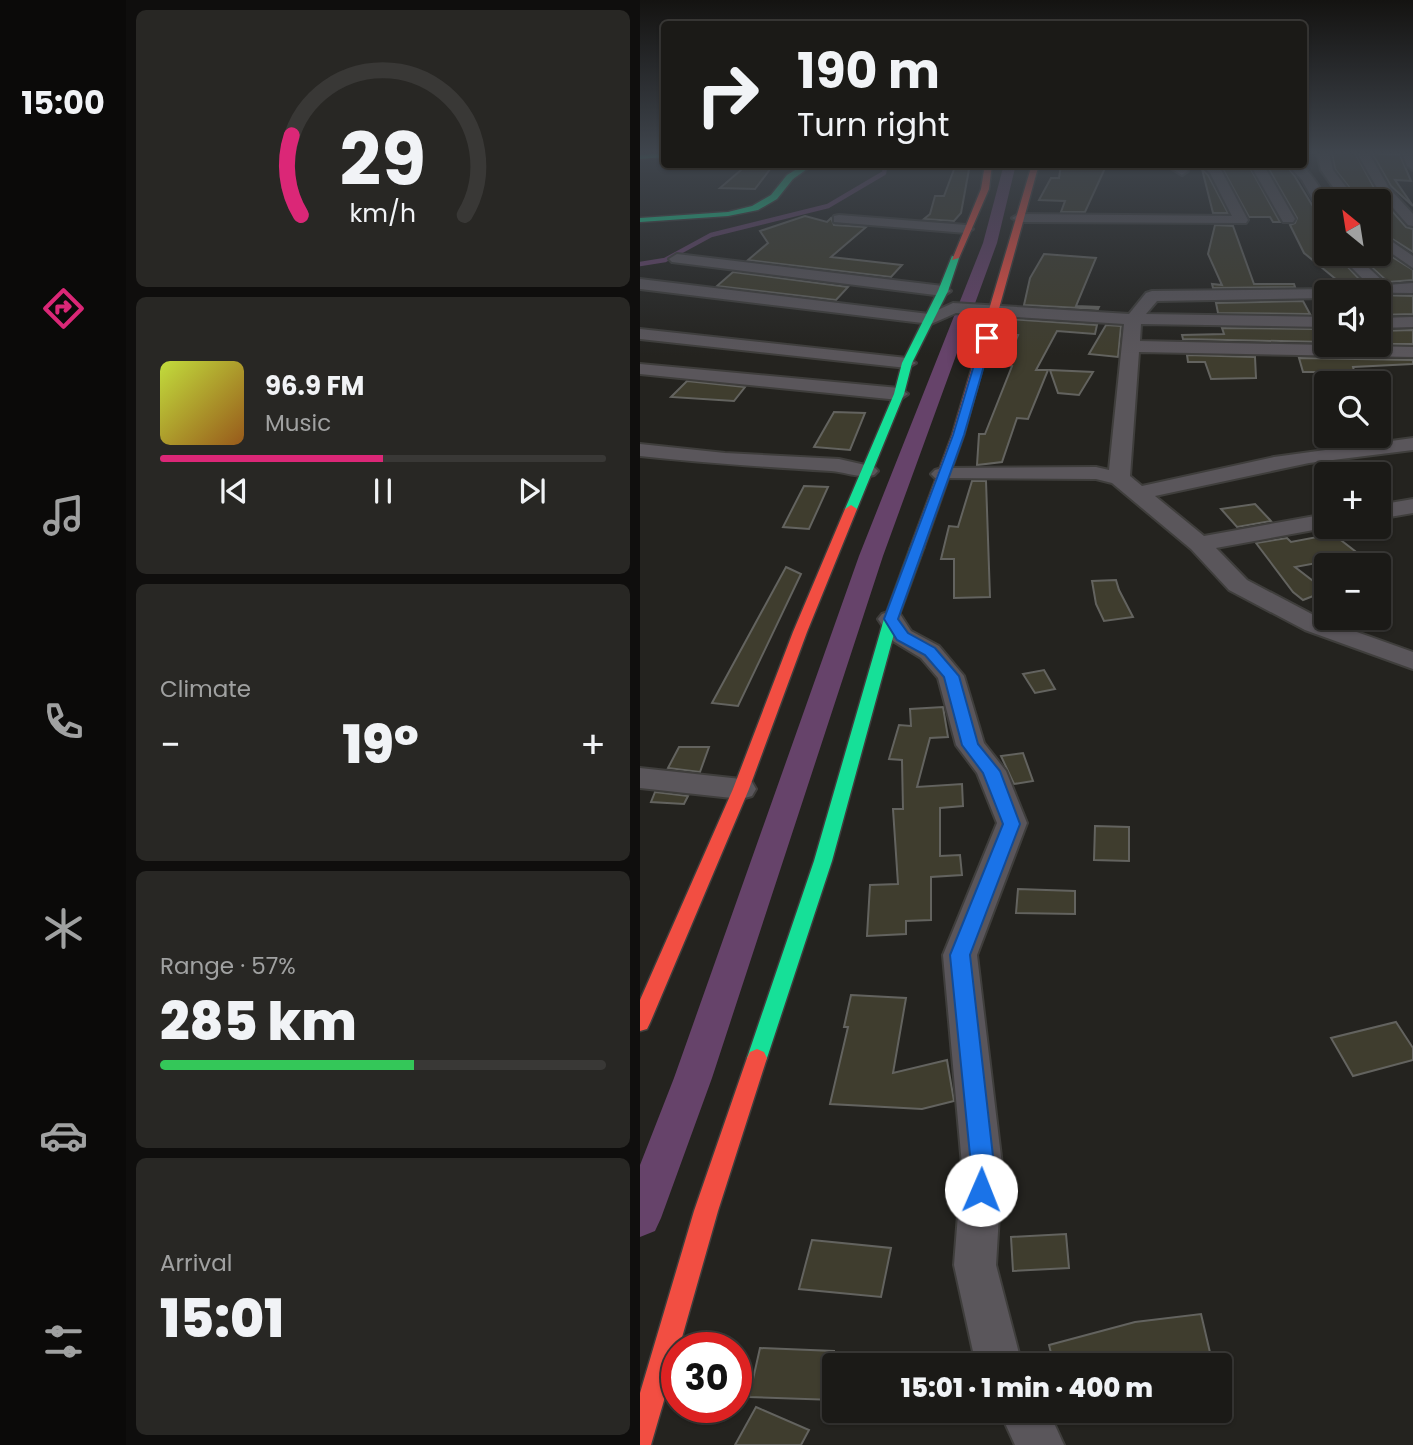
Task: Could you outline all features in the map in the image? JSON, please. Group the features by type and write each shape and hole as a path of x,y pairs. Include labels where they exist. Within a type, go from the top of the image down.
{"main road":[{"path":"640,1023 741,789 800,632 900,394 907,363 943,291 970,220"},
{"path":"640,1438 706,1211 823,861 891,619 958,435 1022,220"}],"street":[{"path":"857,220 966,229"},
{"path":"1391,246 1411,261"},
{"path":"677,259 943,291"},
{"path":"1358,266 1372,280"},
{"path":"640,284 930,319 953,308 1133,319 1314,322"},
{"path":"1391,289 1412,288"},
{"path":"1119,478 1133,319 1152,296 1314,293"},
{"path":"1391,322 1412,321"},
{"path":"640,334 907,363"},
{"path":"1131,346 1386,354 1412,352"},
{"path":"640,369 900,394"},
{"path":"1138,494 1235,470 1412,444"},
{"path":"640,450 725,459 839,465 867,471"},
{"path":"942,474 1096,472 1119,478 1199,544 1238,585 1314,625 1412,661"},
{"path":"1391,510 1412,506"},
{"path":"1199,544 1314,523"},
{"path":"891,619 902,636 930,652 951,676 970,745 991,771 1012,824 960,955 982,1165 975,1265 996,1353"},
{"path":"640,778 741,789"},
{"path":"1029,1423 1040,1445"}],"building":[{"path":"792,220 832,220 834,225 866,227 831,257 902,265 891,277 748,260 768,243 760,231"},
{"path":"1296,220 1314,220 1314,261 1304,253 1290,225"},
{"path":"1391,220 1400,220 1406,227 1413,229 1413,252 1391,238"},
{"path":"1215,225 1233,226 1254,284 1294,284 1295,287 1213,288 1212,284 1222,285 1208,254"},
{"path":"1044,254 1096,258 1076,306 1099,307 1098,309 1024,305 1030,278"},
{"path":"1391,256 1413,270 1413,280 1386,280 1370,266 1391,266"},
{"path":"1320,266 1347,266 1360,280 1337,280"},
{"path":"733,272 848,287 836,300 717,286"},
{"path":"1391,295 1413,296 1413,314 1391,315"},
{"path":"1303,301 1310,314 1218,313 1216,303"},
{"path":"1007,319 1097,325 1095,334 1057,331 1036,370 1048,370 1028,419 1017,418 1002,462 977,465 979,434 985,434 1012,366 1006,365 1018,335 1011,334"},
{"path":"1106,325 1121,326 1118,357 1089,354"},
{"path":"1222,328 1314,329 1314,342 1183,339 1182,335 1224,334"},
{"path":"1413,330 1413,344 1391,344 1391,331"},
{"path":"1187,355 1255,357 1256,378 1211,379 1205,362 1188,362"},
{"path":"1299,358 1413,360 1413,364 1353,367 1354,371 1303,372"},
{"path":"1050,370 1093,372 1079,395 1058,393"},
{"path":"687,381 745,387 734,401 671,397"},
{"path":"834,412 865,413 850,450 814,447"},
{"path":"972,481 986,481 990,597 954,598 954,559 941,559 949,526 958,527"},
{"path":"804,486 828,487 809,529 783,527"},
{"path":"1255,504 1271,521 1237,527 1221,509"},
{"path":"1287,538 1291,542 1314,538 1339,539 1357,553 1314,553 1314,563 1295,567 1314,582 1314,596 1303,600 1293,592 1256,543"},
{"path":"786,567 801,574 738,706 712,703"},
{"path":"1116,580 1133,617 1104,621 1096,604 1092,581"},
{"path":"1044,670 1055,689 1035,693 1023,674"},
{"path":"943,707 948,737 930,738 917,787 962,784 963,806 940,808 940,856 960,855 962,875 931,877 931,920 906,921 906,934 867,936 870,885 898,884 893,809 903,809 902,760 889,759 899,725 911,726 910,709"},
{"path":"679,747 709,747 700,772 668,768"},
{"path":"1023,753 1033,781 1014,784 1001,756"},
{"path":"655,792 688,796 684,804 651,802"},
{"path":"1095,826 1129,827 1129,861 1094,860"},
{"path":"1018,889 1075,891 1075,914 1016,913"},
{"path":"851,995 906,998 893,1073 947,1060 954,1101 922,1109 830,1104 848,1027 844,1027"},
{"path":"1396,1022 1413,1048 1413,1060 1353,1076 1331,1038"},
{"path":"1066,1234 1069,1268 1013,1271 1011,1237"},
{"path":"812,1240 891,1248 881,1297 799,1289"},
{"path":"1201,1314 1210,1353 1051,1353 1049,1345 1135,1322"},
{"path":"760,1348 834,1351 822,1353 822,1400 752,1397 752,1384"},
{"path":"756,1407 809,1430 801,1445 735,1445 747,1423 752,1423 752,1414"}],"waterway":[{"path":"640,264 665,260 711,235 770,220"},
{"path":"640,1218 693,1078 871,556 990,243 996,220"}],"traffic: fast":[{"path":"851,509 899,394 907,363 943,291 955,258"},
{"path":"757,1058 823,861 891,619 917,548"}],"traffic: jam":[{"path":"955,258 971,220"},
{"path":"917,548 958,435 1020,220"},
{"path":"640,1023 741,789 800,632 851,509"},
{"path":"640,1438 706,1211 757,1058"}],"route":[{"path":"981,1190 982,1165 960,955 1012,824 991,771 970,745 951,676 930,652 902,636 891,619 958,435 987,338"}]}
